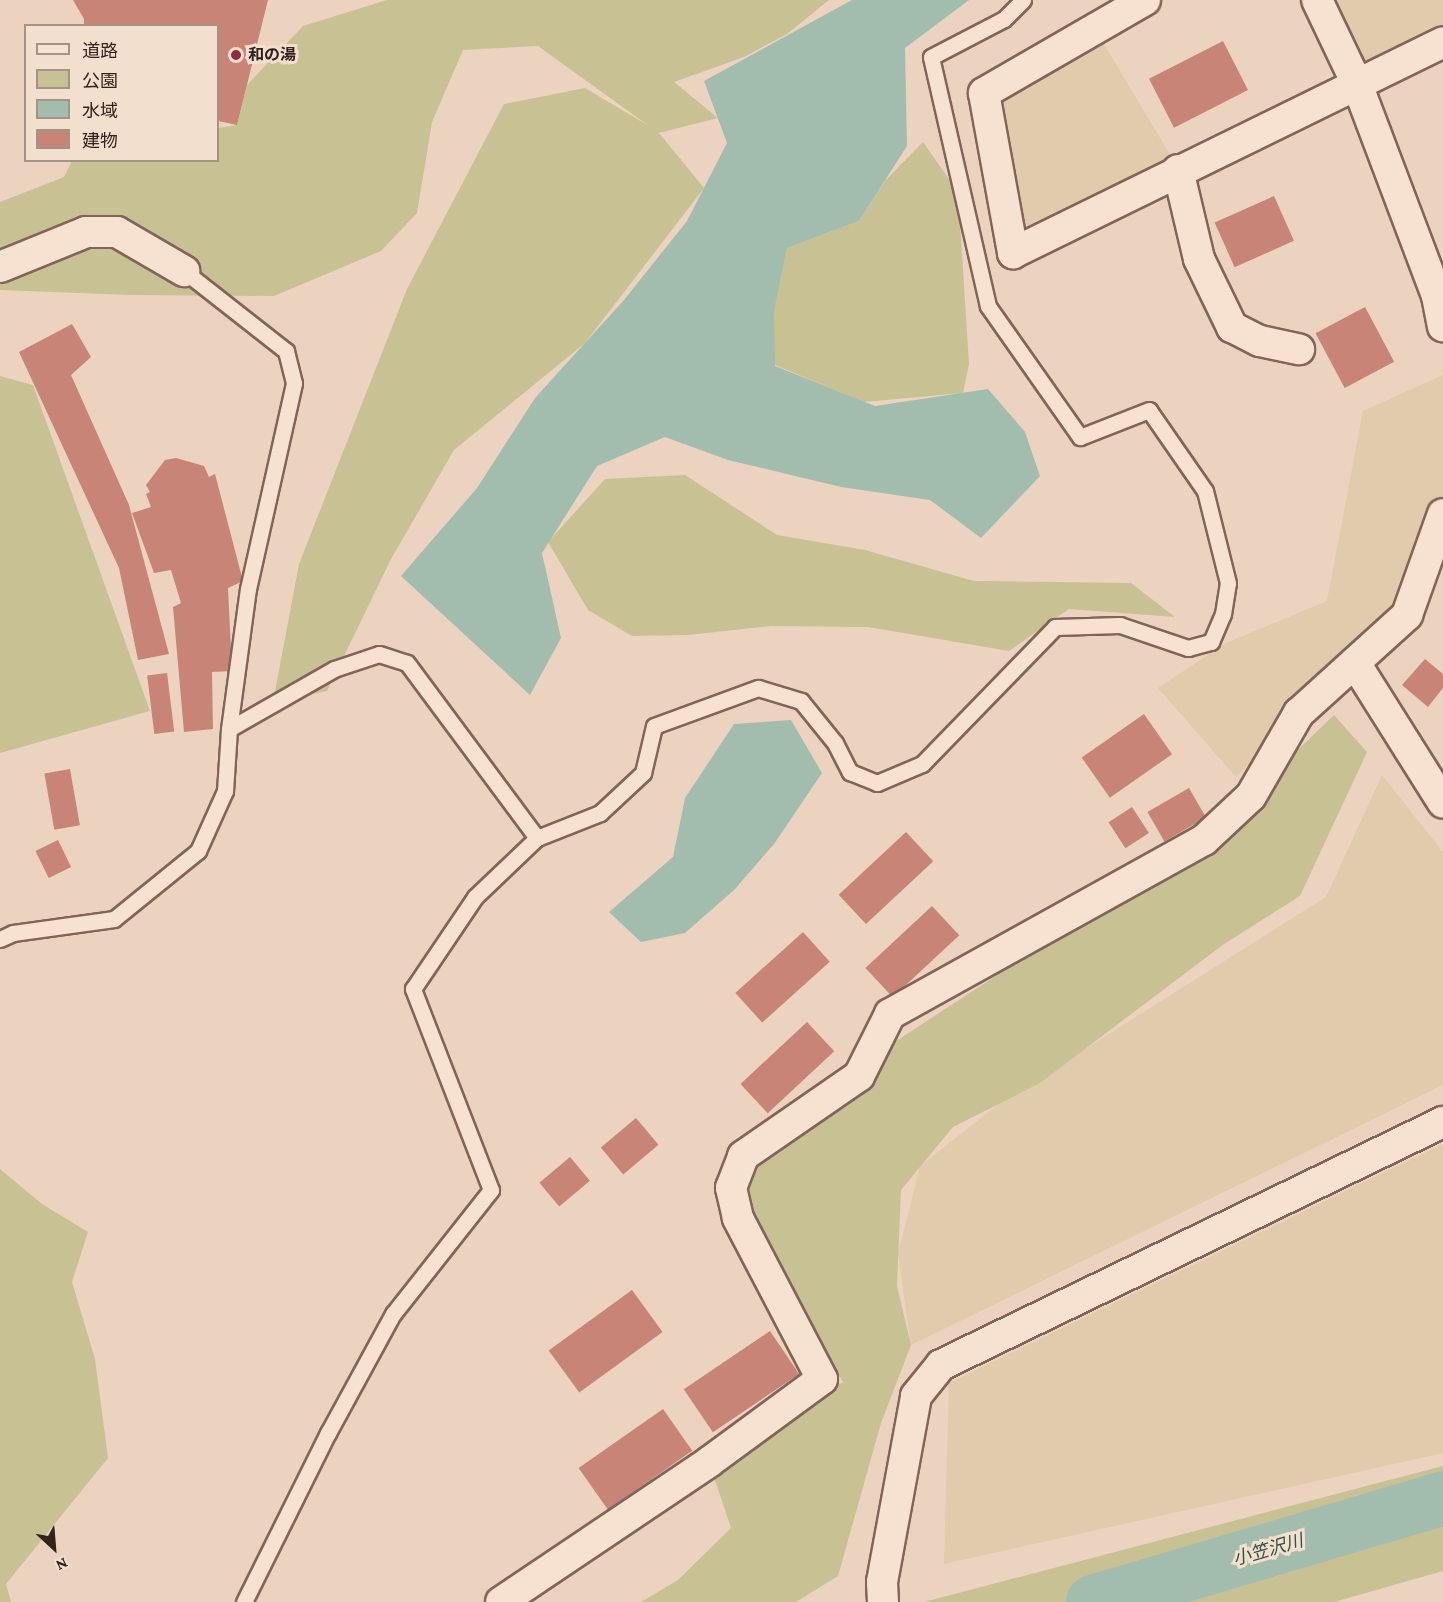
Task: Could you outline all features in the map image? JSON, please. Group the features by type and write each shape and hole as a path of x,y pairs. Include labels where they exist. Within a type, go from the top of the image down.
{"street":[{"path":"1145,0 984,93 1013,253 1178,170 1443,42"},
{"path":"1317,0 1357,84 1437,296 1443,326"},
{"path":"1178,170 1199,259 1232,327 1260,341 1299,349"},
{"path":"0,267 86,232 117,232 184,271"},
{"path":"501,1602 709,1462 822,1379 738,1218 731,1188 743,1156 859,1076 890,1014 1204,840 1251,796 1299,713 1407,615 1443,514"},
{"path":"1355,663 1442,801"},
{"path":"882,1592 916,1396 941,1365 1443,1122"}],"lane":[{"path":"244,1602 328,1433 393,1314 491,1190 413,989 475,897 537,838 600,813 644,773 654,726 758,688 801,701 835,744 850,772 877,783 922,764 1055,627 1120,625 1188,648 1211,642 1223,614 1228,583 1205,491 1149,410 1080,437 988,306 931,57 1005,19 1023,0"},
{"path":"0,939 13,933 114,919 198,851 225,791 229,729 248,589 294,383 286,351 184,271"},
{"path":"229,729 334,669 379,654 406,663 537,838"}],"shaded area":[{"path":"1332,0 1443,0 1443,27 1362,66"},
{"path":"1104,44 1172,158 1027,234 1000,98"},
{"path":"1443,375 1443,519 1407,615 1299,713 1236,777 1158,688 1226,643 1327,601 1363,411"},
{"path":"1382,775 1443,852 1443,1085 911,1345 898,1254 920,1166 1001,1102 1326,897"},
{"path":"1443,1144 1443,1453 944,1564 949,1383"}],"green space":[{"path":"387,0 829,0 787,34 744,57 674,82 718,118 659,133 704,188 585,343 454,450 391,559 327,691 273,702 299,564 407,289 504,104 585,88 649,126 538,46 463,50 432,122 417,213 381,251 274,296 130,295 0,290 0,202 64,177 72,162 219,162 219,128 237,125 247,85 303,26"},
{"path":"923,142 958,192 969,364 963,393 864,402 763,360 787,248 859,221 885,181"},
{"path":"0,376 33,385 150,711 0,753"},
{"path":"685,475 777,535 865,550 974,581 1131,583 1175,617 1069,609 1009,651 868,627 771,626 688,635 632,636 588,610 548,542 605,479"},
{"path":"1334,715 1367,752 1300,896 1224,944 1040,1083 953,1127 901,1190 897,1286 911,1345 881,1423 838,1576 796,1602 641,1602 678,1580 731,1528 709,1462 843,1382 738,1218 743,1156 867,1060 1204,840"},
{"path":"0,1169 42,1204 88,1232 72,1282 95,1359 108,1458 6,1584 11,1602 0,1602"},
{"path":"1443,1466 1443,1571 1334,1602 924,1602"}],"water":[{"path":"852,0 969,0 905,48 907,146 859,221 787,248 774,311 775,366 875,406 988,389 1025,432 1040,476 981,538 930,500 841,487 728,460 665,437 597,466 542,553 561,638 530,695 401,576 477,488 535,398 624,300 687,221 727,143 704,81"},
{"path":"791,720 822,773 774,844 735,889 685,933 641,942 609,912 673,857 685,798 734,724"}],"building":[{"name":"和の湯","path":"73,0 268,0 237,125 219,121 219,24 84,24 84,19"},
{"path":"1223,41 1248,90 1174,128 1149,79"},
{"path":"1274,196 1294,241 1235,267 1215,222"},
{"path":"1365,307 1394,362 1345,388 1316,333"},
{"path":"72,324 91,357 71,375 129,505 169,654 138,660 119,568 19,352"},
{"path":"176,458 204,466 209,477 215,474 243,581 228,588 232,671 212,672 213,729 184,732 173,607 181,603 171,570 154,573 132,513 151,507 146,494 150,492 146,485 165,460"},
{"path":"1425,659 1443,674 1443,688 1428,707 1402,685"},
{"path":"167,673 174,732 154,734 147,675"},
{"path":"1144,714 1172,754 1110,798 1082,758"},
{"path":"70,769 80,825 54,830 44,774"},
{"path":"1189,788 1206,817 1164,841 1147,812"},
{"path":"1132,807 1149,833 1125,848 1109,822"},
{"path":"906,832 933,861 866,924 839,895"},
{"path":"58,840 71,867 49,878 36,851"},
{"path":"932,906 959,935 893,997 865,968"},
{"path":"803,932 830,962 762,1023 735,993"},
{"path":"807,1022 834,1051 768,1113 740,1084"},
{"path":"636,1118 658,1145 623,1174 601,1148"},
{"path":"570,1157 590,1181 559,1206 539,1183"},
{"path":"632,1290 663,1332 579,1393 549,1351"},
{"path":"770,1331 799,1374 713,1432 684,1389"},
{"path":"663,1409 692,1451 608,1510 579,1468"}],"waterway":[{"name":"小笠沢川","path":"1093,1602 1443,1498"}],"place":[{"name":"和の湯","path":"236,55"}]}
